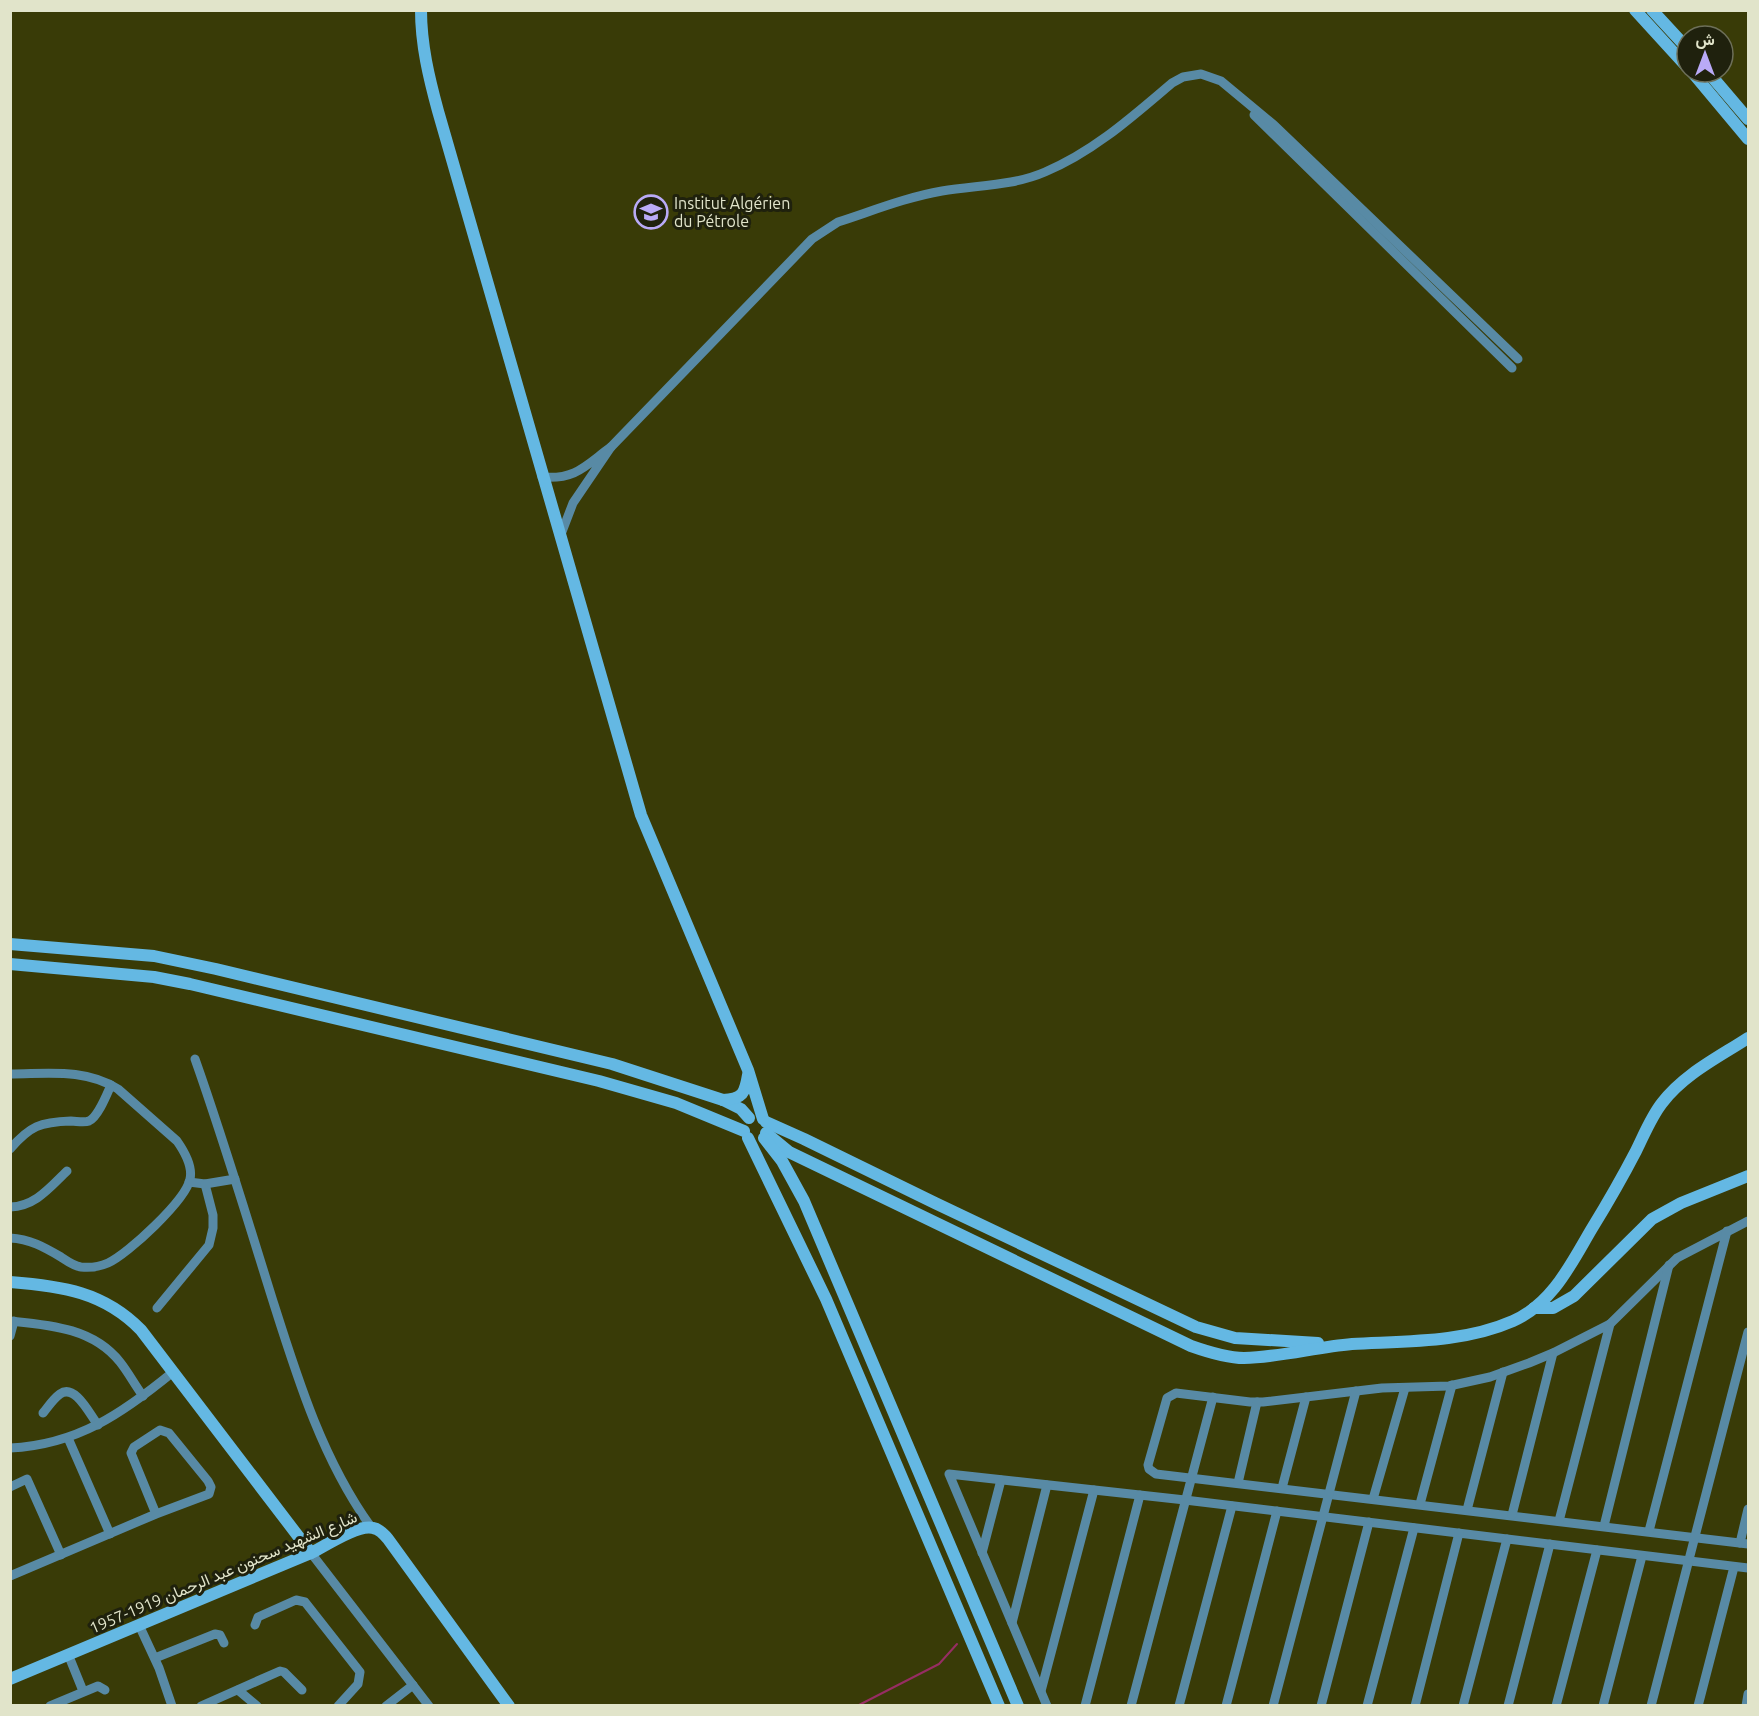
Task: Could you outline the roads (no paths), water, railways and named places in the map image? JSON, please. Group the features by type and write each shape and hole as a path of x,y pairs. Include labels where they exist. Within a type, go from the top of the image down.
{"main road":[{"path":"421,10 424,56 438,111 641,815 748,1070 760,1124 804,1201 1018,1706"},
{"path":"1635,10 1675,54"},
{"path":"1652,10 1675,35"},
{"path":"1702,84 1749,139"},
{"path":"1718,84 1749,119"},
{"path":"10,944 133,954 184,962 612,1064 723,1100 741,1109 789,1152 1191,1346 1208,1352 1242,1358 1349,1345 1458,1338 1515,1320 1550,1294 1564,1274 1618,1185 1660,1105 1690,1076 1749,1038"},
{"path":"10,964 154,977 190,984 599,1081 676,1103 756,1140 760,1124"},
{"path":"723,1100 737,1099 742,1095 746,1088 748,1070"},
{"path":"999,1706 826,1299 746,1135 744,1124 760,1124 804,1138 1196,1327 1235,1338 1349,1345"},
{"path":"1534,1308 1553,1308 1574,1296 1652,1219 1681,1203 1749,1176"},
{"path":"10,1282 75,1290 94,1296 126,1315 141,1330 311,1553"},
{"name":"شارع الشهيد سحنون عبد الرحمان 1919-1957","path":"10,1679 311,1553 358,1529 371,1527 388,1539 509,1706"}],"street":[{"path":"542,477 567,477 578,472 611,447 812,239 825,229 838,222 930,193 1027,179 1045,172 1088,150 1183,77 1201,74 1211,76 1274,125 1518,359"},
{"path":"1232,92 1277,139 1512,368"},
{"path":"560,537 573,502 611,447"},
{"path":"195,1059 304,1394 323,1443 357,1508 371,1527"},
{"path":"10,1074 86,1075 111,1085 177,1141 191,1175 174,1205 138,1242 107,1264 82,1267 33,1242 10,1238"},
{"path":"12,1146 25,1132 35,1126 57,1121 89,1121 96,1115 111,1085"},
{"path":"10,1207 28,1203 39,1197 67,1170"},
{"path":"189,1182 205,1184 235,1179"},
{"path":"157,1308 209,1245 213,1215 205,1184"},
{"path":"1749,1221 1670,1263 1610,1324 1552,1353 1470,1382 1257,1402 1176,1393 1170,1395 1167,1398 1148,1465 1149,1469 1156,1474 1744,1543 1749,1509"},
{"path":"1649,1531 1727,1232"},
{"path":"1604,1526 1670,1263"},
{"path":"10,1336 12,1321 63,1327 94,1339 120,1362 143,1396"},
{"path":"1559,1521 1610,1324"},
{"path":"1651,1706 1749,1332"},
{"path":"1512,1515 1552,1353"},
{"path":"10,1448 68,1438 98,1425 143,1396 173,1372"},
{"path":"1467,1510 1503,1372"},
{"path":"1420,1504 1452,1385"},
{"path":"1373,1498 1405,1388"},
{"path":"44,1413 57,1396 68,1391 75,1395 98,1425"},
{"path":"1273,1706 1356,1391"},
{"path":"1131,1706 1213,1397"},
{"path":"1282,1488 1306,1397"},
{"path":"1238,1483 1257,1402"},
{"path":"10,1576 209,1494 211,1487 208,1481 169,1433 160,1430 134,1447 131,1452 156,1514"},
{"path":"68,1438 110,1534"},
{"path":"1047,1706 949,1474 1749,1568"},
{"path":"10,1487 27,1479 61,1555"},
{"path":"982,1553 1001,1480"},
{"path":"1012,1623 1047,1485"},
{"path":"1041,1690 1094,1490"},
{"path":"1085,1706 1140,1495"},
{"path":"1179,1706 1232,1506"},
{"path":"1226,1706 1277,1511"},
{"path":"1321,1706 1369,1522"},
{"path":"1367,1706 1414,1528"},
{"path":"1415,1706 1459,1533"},
{"path":"1463,1706 1507,1539"},
{"path":"1508,1706 1550,1544"},
{"path":"1556,1706 1597,1550"},
{"path":"311,1553 429,1706"},
{"path":"1603,1706 1642,1556"},
{"path":"1698,1706 1734,1567"},
{"path":"255,1625 258,1617 296,1600 305,1602 360,1672 358,1684 338,1706"},
{"path":"139,1625 155,1658 172,1706"},
{"path":"155,1658 215,1634 220,1635 224,1643"},
{"path":"68,1654 83,1691"},
{"path":"201,1706 280,1671 284,1672 302,1690"},
{"path":"387,1705 413,1685"},
{"path":"54,1705 98,1686 105,1690"},
{"path":"237,1690 257,1706"},
{"path":"1746,1706 1749,1694"}],"waterway":[{"path":"857,1706 939,1664 957,1644"}],"place":[{"name":"Institut Algérien du Pétrole","path":"651,212"}]}
